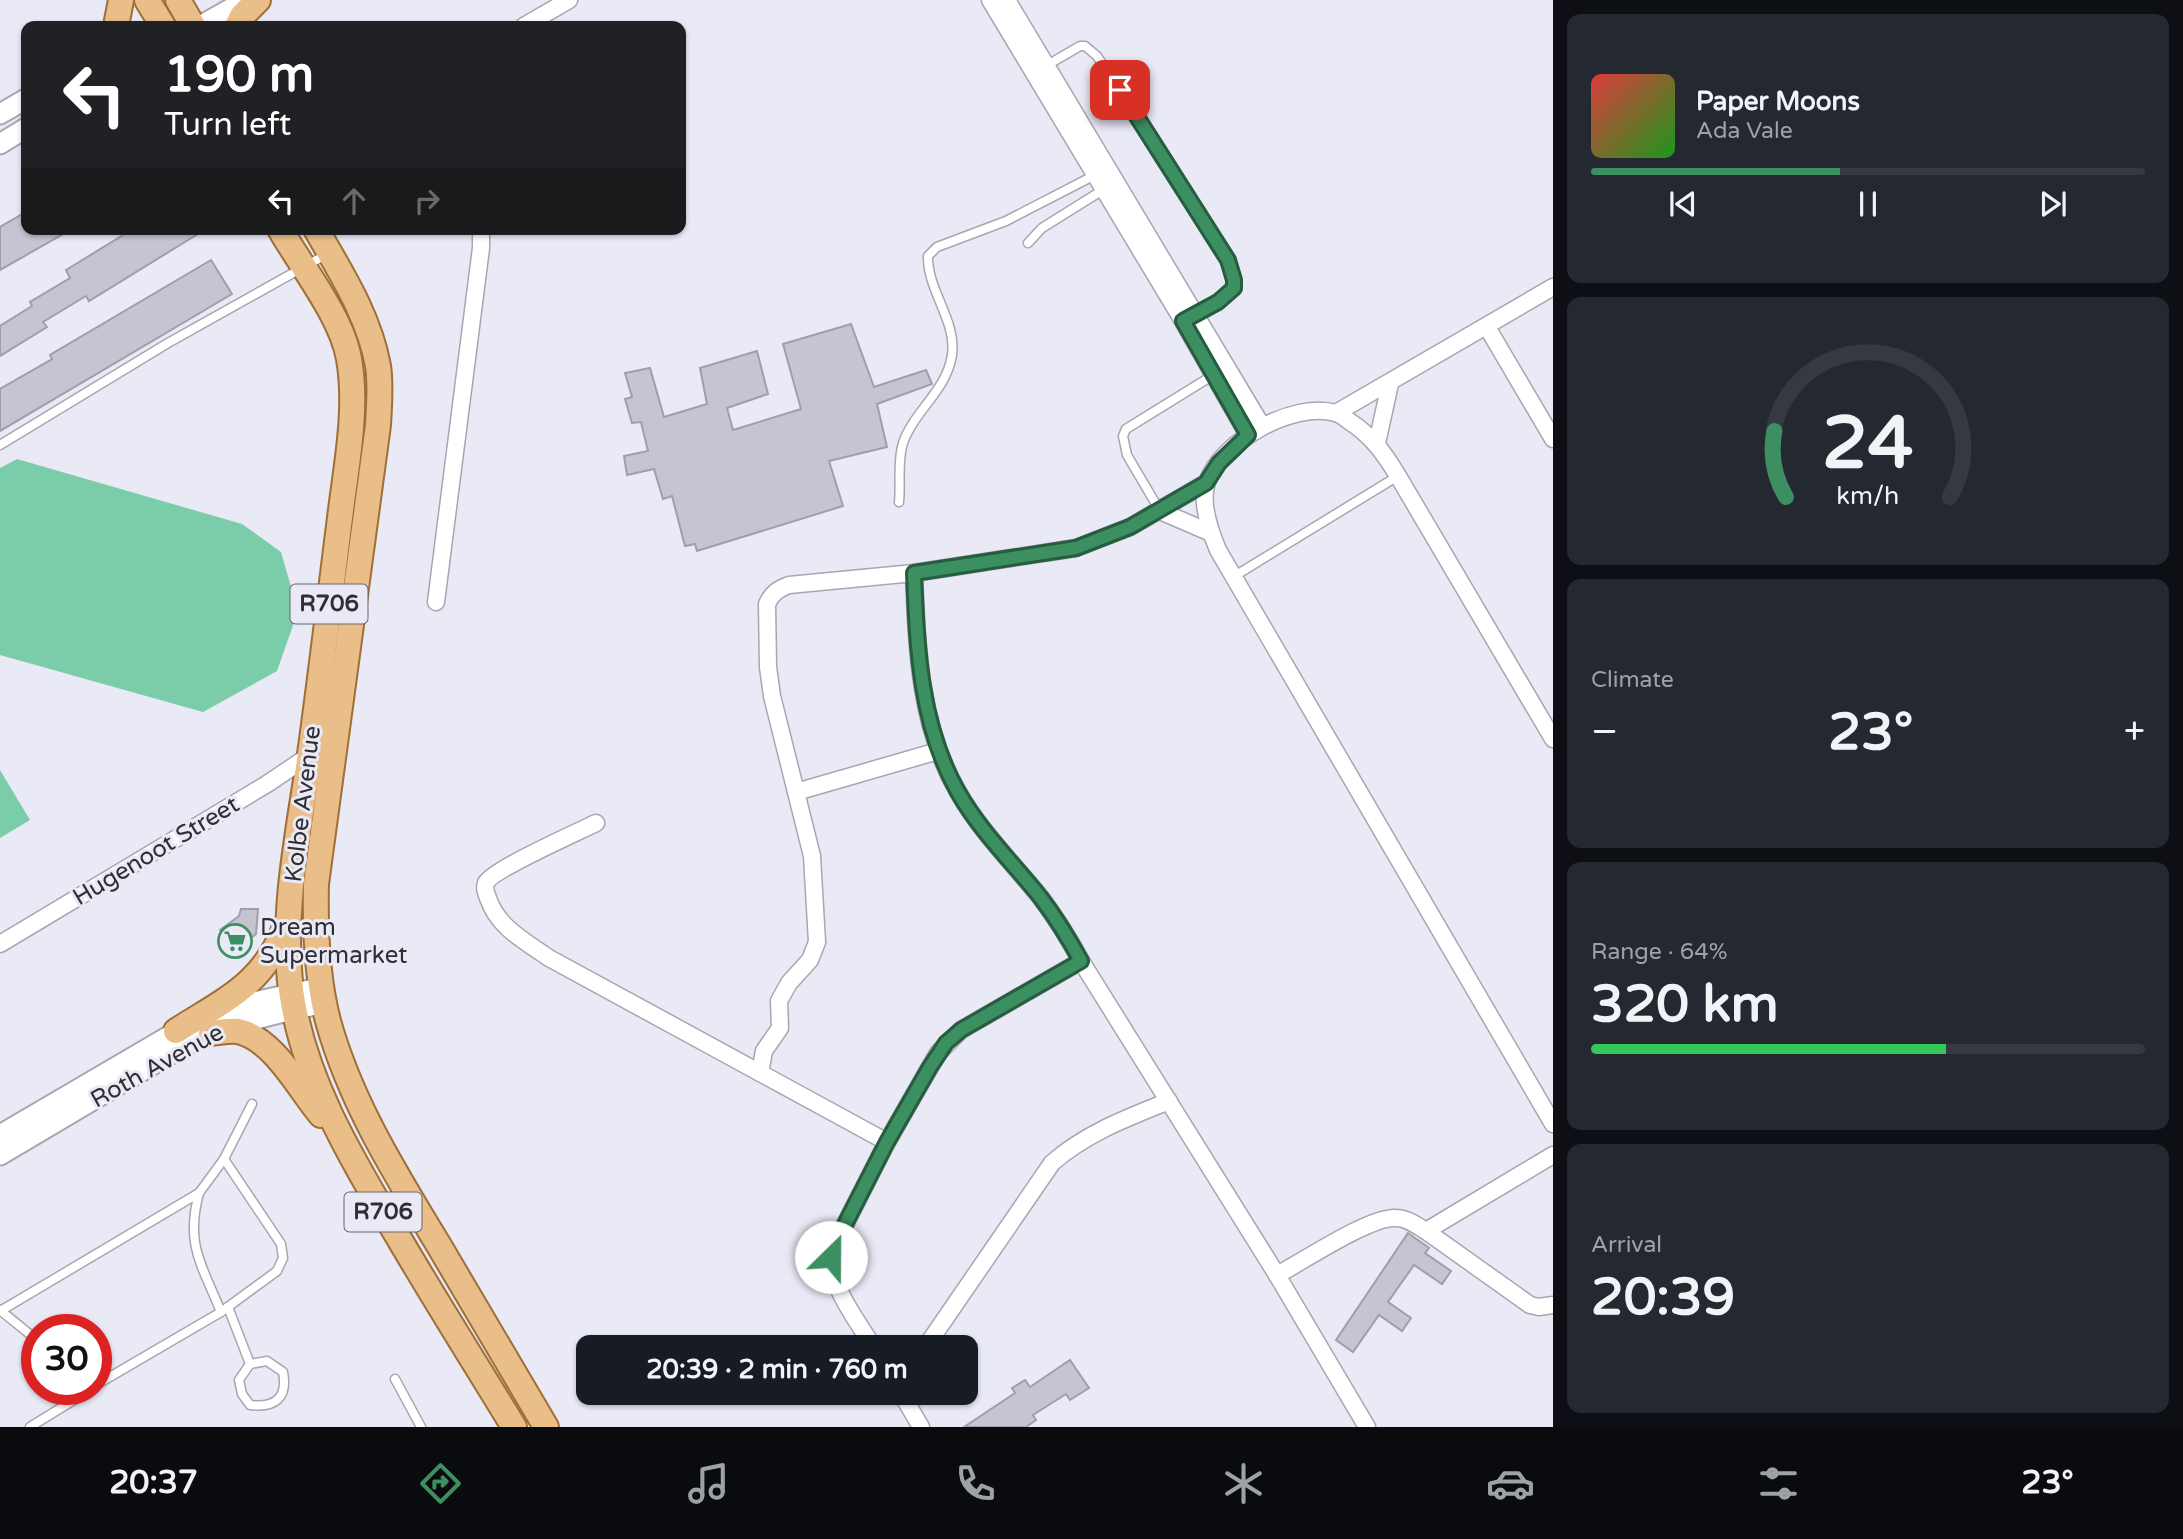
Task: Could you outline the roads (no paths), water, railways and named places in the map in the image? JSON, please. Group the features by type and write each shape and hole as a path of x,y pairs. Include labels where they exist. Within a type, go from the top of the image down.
{"main road":[{"path":"117,21 121,0"},
{"path":"240,21 258,0"},
{"name":"Kolbe Avenue","path":"283,235 321,295 341,333 349,357 351,386 348,452 302,800 290,915 293,1001 314,1076 340,1137 427,1287 514,1427"},
{"name":"Kolbe Avenue","path":"319,235 361,309 372,340 379,391 379,425 316,884 316,933 327,1018 347,1079 364,1116 546,1427"},
{"path":"176,1031 233,995 261,972 273,955 290,915"},
{"path":"211,1033 236,1031 260,1041 288,1070 309,1101 340,1137"}],"street":[{"path":"209,21 246,0"},
{"path":"533,21 569,0"},
{"path":"990,0 1040,70 1255,430"},
{"path":"1007,0 1040,70"},
{"path":"155,18 187,8"},
{"path":"0,114 21,102"},
{"path":"0,144 21,131"},
{"path":"436,602 481,235"},
{"path":"761,1073 764,1051 780,1028 779,1001 789,983 810,960 817,942 812,856 779,728 768,667 767,604 778,589 789,585 914,573 1076,548 1130,527 1206,483 1219,463 1255,430 1297,413 1336,413 1553,287"},
{"path":"1487,327 1553,439"},
{"path":"1377,443 1390,384"},
{"path":"1336,413 1377,443 1553,739"},
{"path":"1206,483 1207,518 1211,533 1232,577 1553,1124"},
{"path":"1160,511 1211,533"},
{"path":"914,573 921,678 938,751 958,793 1062,926 1081,961 1277,1275 1367,1427"},
{"path":"796,792 938,751"},
{"name":"Hugenoot Street","path":"0,944 267,784 310,755"},
{"path":"596,823 492,876 485,888 496,915 504,926 549,958 887,1142"},
{"path":"866,1335 834,1278 831,1257 833,1248 887,1142 946,1043 961,1030 1081,961"},
{"name":"Roth Avenue","path":"0,1135 176,1031 236,1006 293,1001 324,995"},
{"name":"Roth Avenue","path":"0,1155 211,1033 293,1001"},
{"path":"934,1335 1052,1163 1088,1136 1169,1101"},
{"path":"1426,1231 1553,1155"},
{"path":"1277,1275 1380,1220 1395,1217 1409,1221 1426,1231 1530,1305 1553,1305"},
{"path":"908,1405 921,1427"}],"lane":[{"path":"1040,70 1080,46 1085,46 1097,55 1228,260 1234,288 1228,296 1190,318"},
{"path":"1028,243 1042,228 1105,179"},
{"path":"899,502 902,445 909,430 936,394 953,352 951,336 931,278 928,256 937,247 1105,179"},
{"path":"0,445 167,343 329,252"},
{"path":"1160,511 1127,455 1123,436 1126,429 1220,371"},
{"path":"1232,577 1398,476"},
{"path":"250,1364 194,1246 193,1213 199,1193 224,1159 252,1104"},
{"path":"112,1376 225,1309 277,1271 283,1258 281,1244 224,1159"},
{"path":"21,1327 1,1310 199,1193"},
{"path":"267,1361 283,1372 286,1387 280,1398 264,1406 250,1405 242,1394 239,1380 250,1364 267,1361"},
{"path":"396,1379 421,1427"},
{"path":"30,1427 65,1405"}],"place":[{"name":"Dream Supermarket","path":"235,941"}]}
